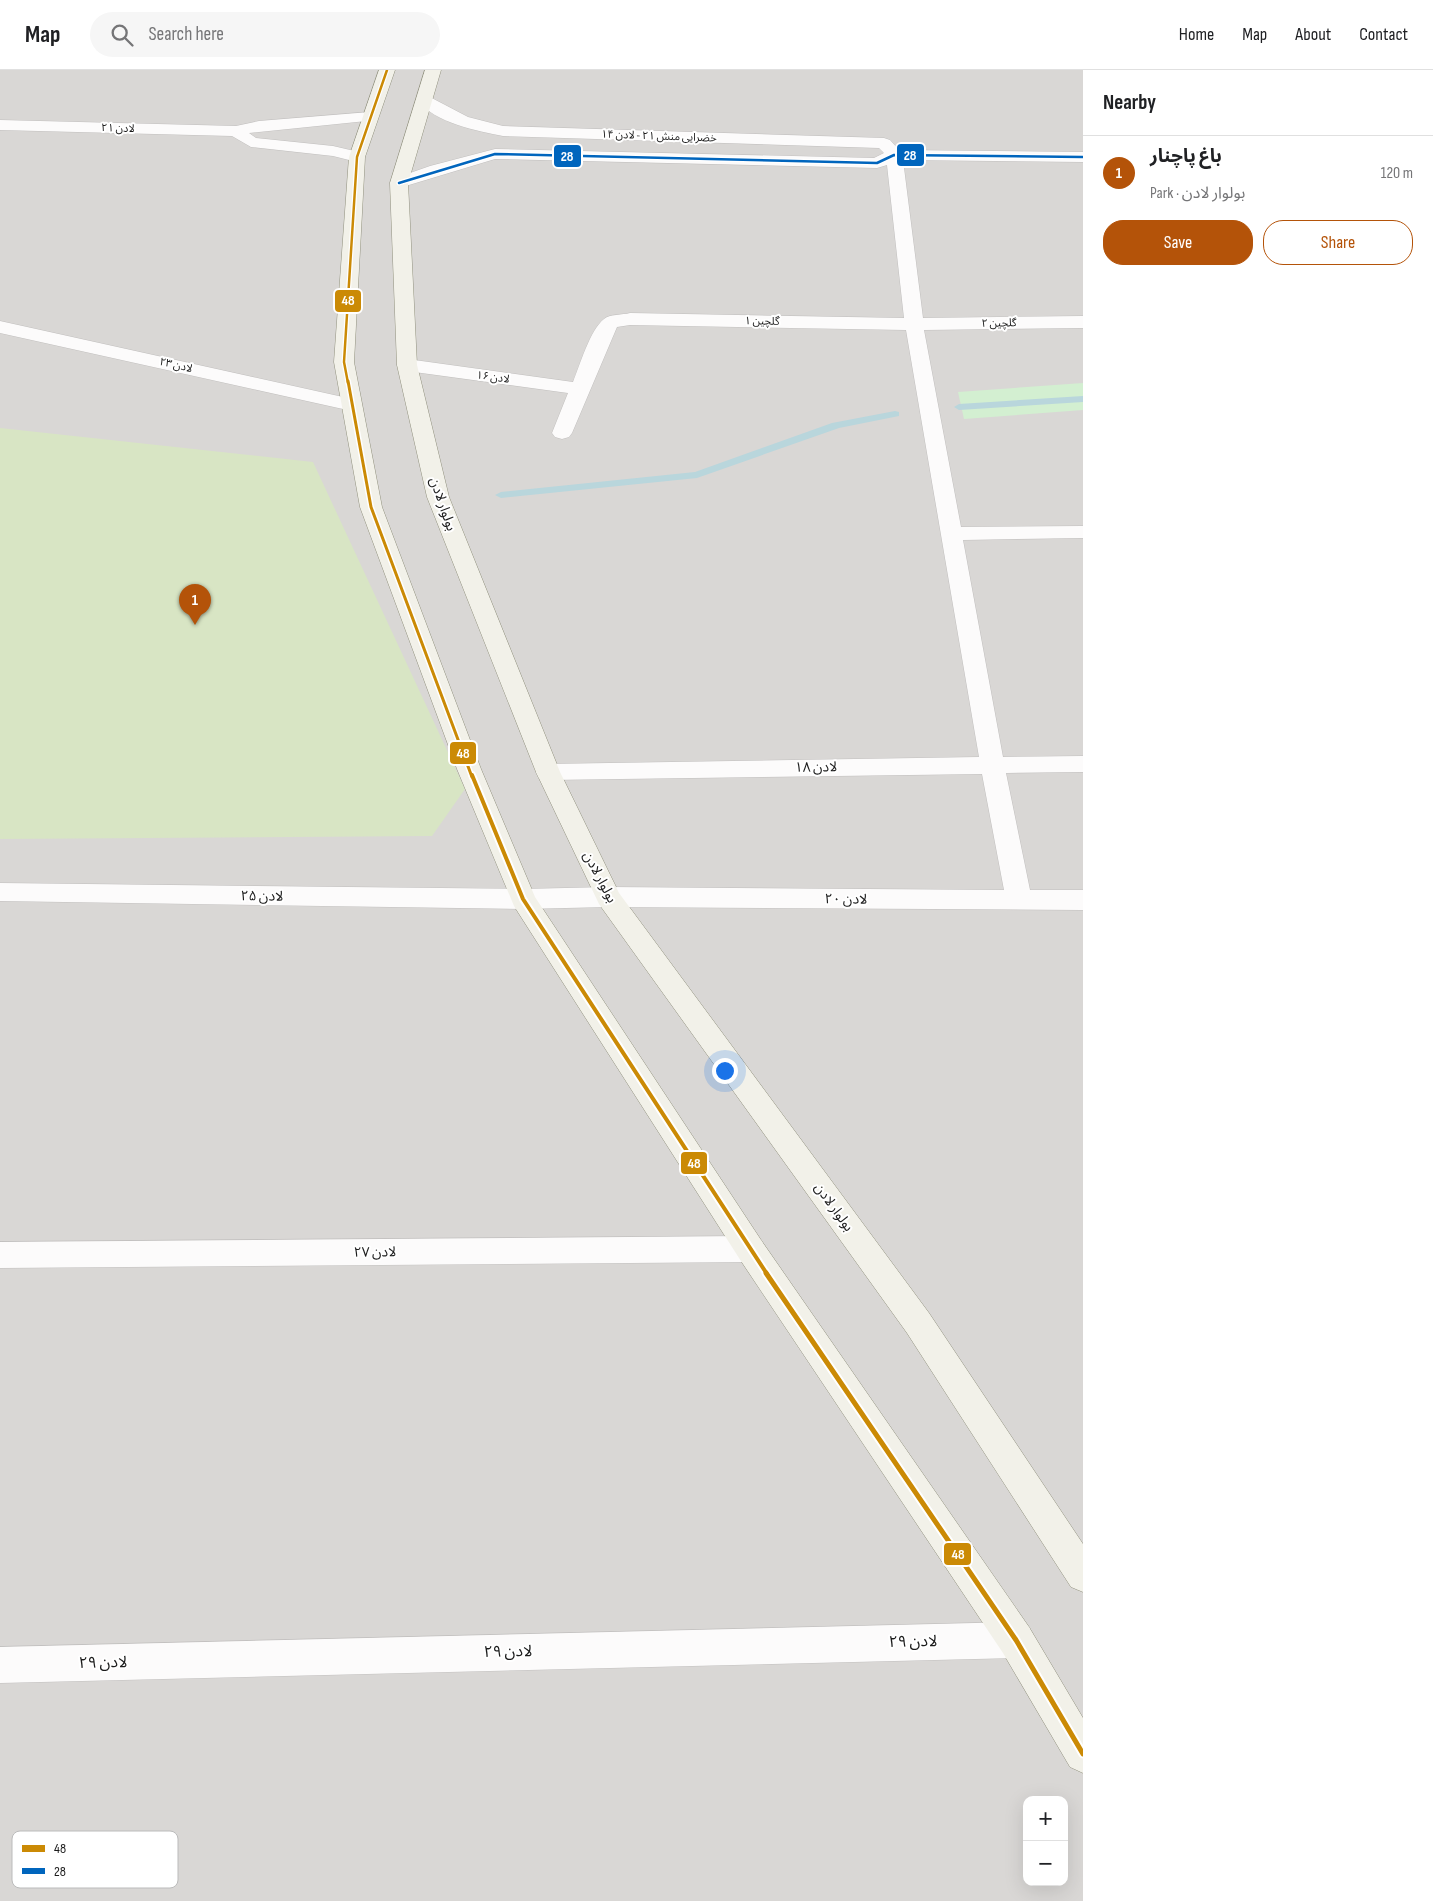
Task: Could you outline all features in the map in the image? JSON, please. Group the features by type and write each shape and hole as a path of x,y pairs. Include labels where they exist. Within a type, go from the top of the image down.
{"main road":[{"path":"387,70 357,157 344,362 371,507 469,769 523,899 750,1249 1016,1640 1083,1754"},
{"name":"بولوار لادن","path":"433,70 426,100 400,183 407,365 438,497 548,772 608,897 918,1323 1083,1575"}],"street":[{"name":"خضرایی منش ۲۱ - لادن ۱۴","path":"426,100 447,116 469,125 503,131 884,143 894,155"},
{"name":"لادن ۲۱","path":"0,125 236,131 259,126 317,123 370,117"},
{"name":"لادن ۲۱","path":"236,131 251,142 333,152 357,157"},
{"path":"495,154 478,148 471,143 474,138 481,134 503,131"},
{"name":"خضرایی منش ۲۱ - لادن ۱۴","path":"400,183 436,170 495,154 877,163 894,155 1083,158"},
{"path":"894,155 914,324 992,764 1019,901"},
{"name":"گلچین ۱","path":"579,389 604,331 610,322 630,319 914,324"},
{"name":"گلچین ۲","path":"914,324 1083,322"},
{"name":"لادن ۲۳","path":"0,327 352,405"},
{"name":"لادن ۱۶","path":"407,365 579,389"},
{"path":"562,433 579,389"},
{"path":"952,534 1083,532"},
{"name":"لادن ۱۸","path":"548,772 1083,764"},
{"name":"لادن ۲۵","path":"0,892 523,899 608,897"},
{"name":"لادن ۲۰","path":"608,897 1083,900"},
{"name":"لادن ۲۷","path":"0,1255 750,1249"},
{"name":"لادن ۲۹","path":"0,1665 1016,1640"}],"shaded area":[{"path":"0,70 1083,70 1083,1901 0,1901"}],"green space":[{"path":"1083,383 1083,410 964,419 958,392"},
{"path":"0,428 313,462 465,789 432,836 0,839"}],"waterway":[{"path":"959,407 1083,399"},
{"path":"501,495 697,475 836,425 895,414"}],"transit line":[{"name":"48","path":"387,70 357,157 344,362 371,507 469,769 523,899 750,1249 1016,1640 1083,1754"},
{"name":"28","path":"399,183 436,170 495,154 877,163 894,155 1083,157"}],"place":[{"name":"باغ پاچنار","path":"195,625"}]}
